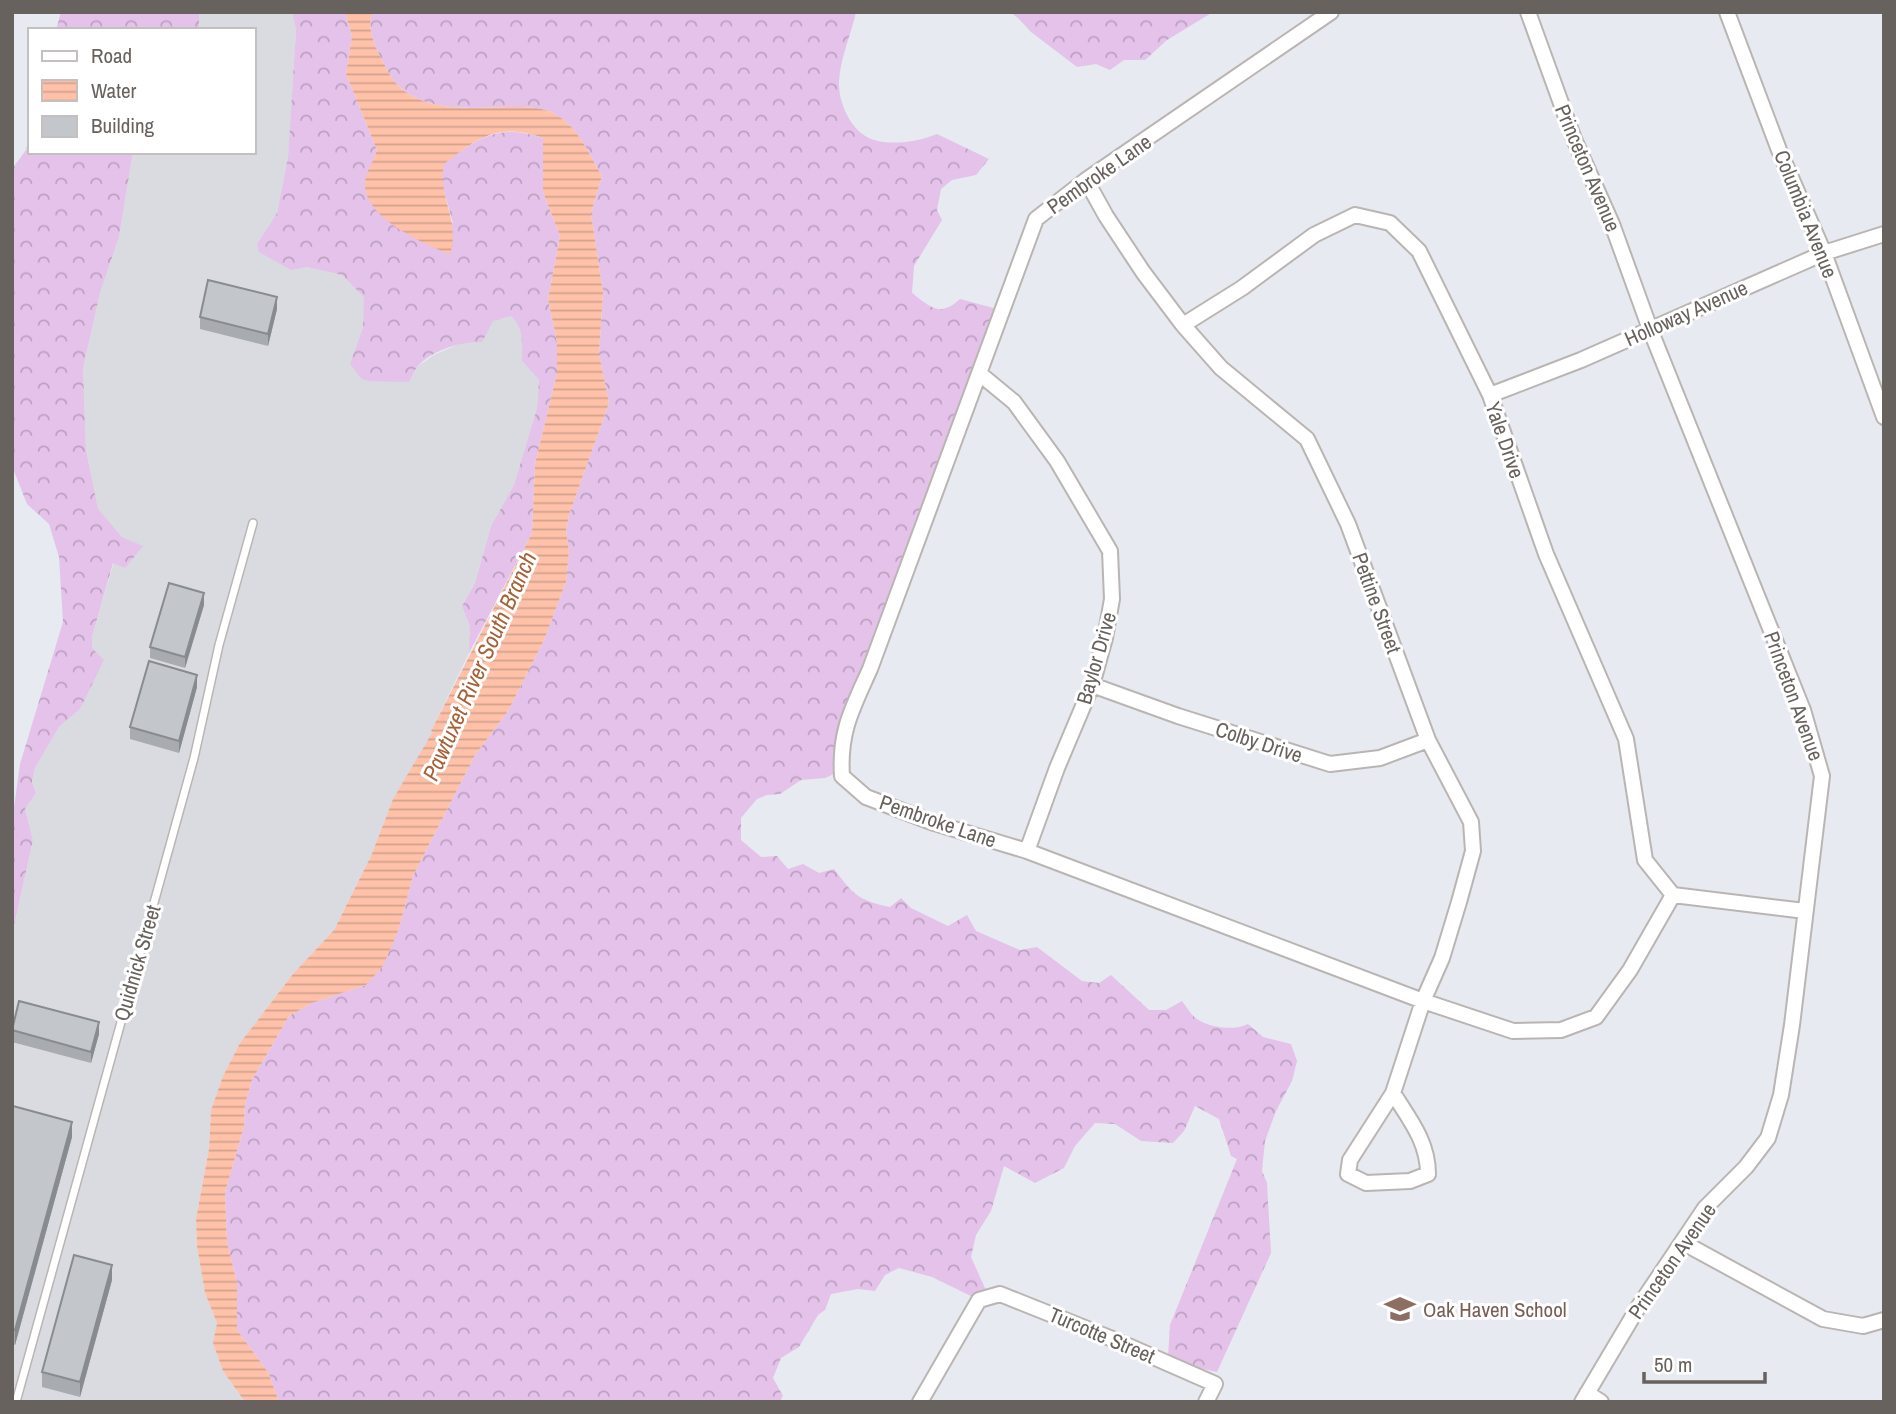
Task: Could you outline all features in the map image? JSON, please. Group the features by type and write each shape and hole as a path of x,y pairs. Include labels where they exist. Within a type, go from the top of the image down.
{"street":[{"name":"Pembroke Lane","path":"1331,12 1086,180 1036,219 870,670 847,718 840,751 842,776 866,797 1027,851 1423,1001 1513,1031 1561,1030 1597,1017 1630,970 1674,895"},
{"name":"Princeton Avenue","path":"1528,12 1574,139 1612,224 1650,328 1803,710 1822,776 1781,1095 1768,1138 1746,1167 1705,1208 1639,1306 1585,1398"},
{"name":"Columbia Avenue","path":"1727,12 1779,150 1824,253 1884,416"},
{"name":"Pettine Street","path":"1086,180 1106,216 1183,325 1221,368 1307,439 1348,524 1428,740 1471,821 1473,851 1442,958 1423,1001 1393,1093 1350,1160 1348,1174 1366,1183 1410,1181 1428,1174 1428,1154 1393,1093"},
{"name":"Yale Drive","path":"1183,325 1242,288 1314,235 1354,215 1390,223 1419,251 1490,395 1546,554 1626,739 1645,860 1674,895"},
{"name":"Holloway Avenue","path":"1490,395 1581,360 1824,253 1884,234"},
{"name":"Baylor Drive","path":"980,374 1014,402 1057,461 1110,551 1112,598 1105,638 1092,685 1057,768 1027,851"},
{"name":"Colby Drive","path":"1092,685 1178,716 1330,764 1380,758 1428,740"},
{"path":"1674,895 1805,911"},
{"path":"1682,1242 1823,1319 1863,1326 1884,1320"},
{"name":"Turcotte Street","path":"920,1402 979,1300 1000,1294 1215,1384 1206,1402"},
{"path":"1585,1398 1601,1402"}],"lane":[{"name":"Quidnick Street","path":"16,1402 194,758 219,645 253,523"}],"shaded area":[{"path":"199,12 292,12 296,30 288,157 277,213 257,244 306,267 342,275 365,297 363,327 350,364 381,380 409,382 417,367 434,355 466,341 493,321 511,316 518,323 522,339 522,361 539,380 537,408 514,485 491,526 475,583 462,606 470,627 469,653 431,731 434,733 393,799 371,856 334,930 293,974 240,1043 223,1076 211,1110 209,1149 196,1219 197,1246 205,1293 217,1323 214,1344 223,1371 245,1402 12,1402 12,935 33,840 25,809 36,793 32,782 35,768 59,727 80,709 92,637 114,562 142,547 122,537 98,510 86,450 83,369 100,293 119,237 133,154 256,154 256,28 199,28"}],"green space":[{"path":"61,12 199,12 199,28 57,28"},
{"path":"292,12 345,12 352,36 346,74 377,150 365,182 453,223 441,180 443,164 478,140 489,136 513,132 543,138 543,192 560,236 548,299 557,342 557,373 535,464 532,533 469,653 470,627 462,606 475,583 491,526 514,485 537,408 539,380 522,361 520,331 511,316 493,321 482,342 456,345 423,361 409,382 362,379 350,364 363,327 364,297 342,275 306,267 291,270 259,252 257,244 277,213 288,157 296,30"},
{"path":"373,12 856,12 839,82 844,109 854,126 869,138 893,143 937,134 989,159 976,175 952,180 941,189 937,210 942,220 914,266 912,293 930,306 946,308 960,299 1001,310 870,672 840,771 825,778 801,780 780,794 757,799 741,818 741,840 761,857 777,856 788,869 803,864 819,873 834,869 851,890 870,902 890,907 901,898 911,908 948,926 967,915 976,931 1020,950 1037,947 1082,981 1099,983 1111,975 1149,1010 1166,1010 1182,1001 1195,1017 1208,1025 1229,1028 1248,1024 1263,1037 1291,1044 1297,1061 1292,1081 1276,1111 1265,1141 1262,1171 1267,1183 1271,1253 1217,1372 1189,1366 1168,1357 1170,1325 1237,1159 1231,1156 1219,1119 1195,1106 1184,1131 1173,1143 1141,1141 1115,1124 1095,1123 1075,1146 1064,1168 1035,1183 1004,1166 991,1211 976,1235 971,1257 989,1297 979,1300 932,1277 899,1268 885,1275 875,1291 858,1289 831,1294 825,1310 818,1315 799,1347 781,1358 773,1378 783,1396 780,1401 282,1402 278,1399 268,1372 237,1330 237,1283 227,1242 225,1192 244,1127 245,1104 252,1080 289,1016 312,1003 366,985 398,931 413,876 475,755 508,711 544,640 566,582 569,551 566,531 569,515 609,403 599,354 603,293 591,213 602,176 586,148 567,123 549,111 528,107 446,106 418,99 405,91 392,79 376,47 371,29"},
{"path":"1010,12 1213,12 1167,40 1145,60 1124,60 1110,70 1096,64 1077,67 1031,32"},
{"path":"28,142 28,154 133,154 119,237 100,293 83,369 86,450 98,509 122,537 143,546 125,568 113,563 92,637 92,648 104,660 80,709 59,727 35,768 32,782 36,793 25,809 33,840 12,935 12,822 20,764 63,622 59,557 49,524 27,504 12,466 12,169 26,150"}],"water":[{"name":"Pawtuxet River South Branch","path":"345,12 373,12 371,29 381,58 394,81 418,99 461,108 544,109 559,116 574,130 602,176 591,213 603,293 599,354 609,403 569,515 566,531 569,551 566,582 544,640 508,711 475,755 413,876 398,931 383,966 366,985 312,1003 289,1016 252,1080 245,1104 244,1127 225,1192 227,1242 237,1283 237,1330 268,1372 278,1399 282,1402 245,1402 223,1371 213,1343 217,1323 205,1293 197,1246 196,1219 209,1149 211,1110 223,1076 240,1043 293,974 334,930 371,856 393,799 434,733 431,731 532,533 535,464 557,373 557,342 548,299 560,236 543,192 543,138 513,132 489,135 444,164 444,187 453,230 450,254 411,236 384,218 373,207 367,195 365,182 377,150 346,74 352,36"}],"building":[{"path":"208,280 277,297 268,334 200,317"},
{"path":"169,583 204,593 185,657 150,647"},
{"path":"149,661 197,675 179,741 130,727"},
{"path":"19,1001 99,1022 91,1052 12,1030"},
{"path":"13,1106 72,1122 15,1330 12,1329"},
{"path":"74,1255 112,1265 80,1382 42,1372"}],"place":[{"name":"Oak Haven School","path":"1400,1309"}]}
